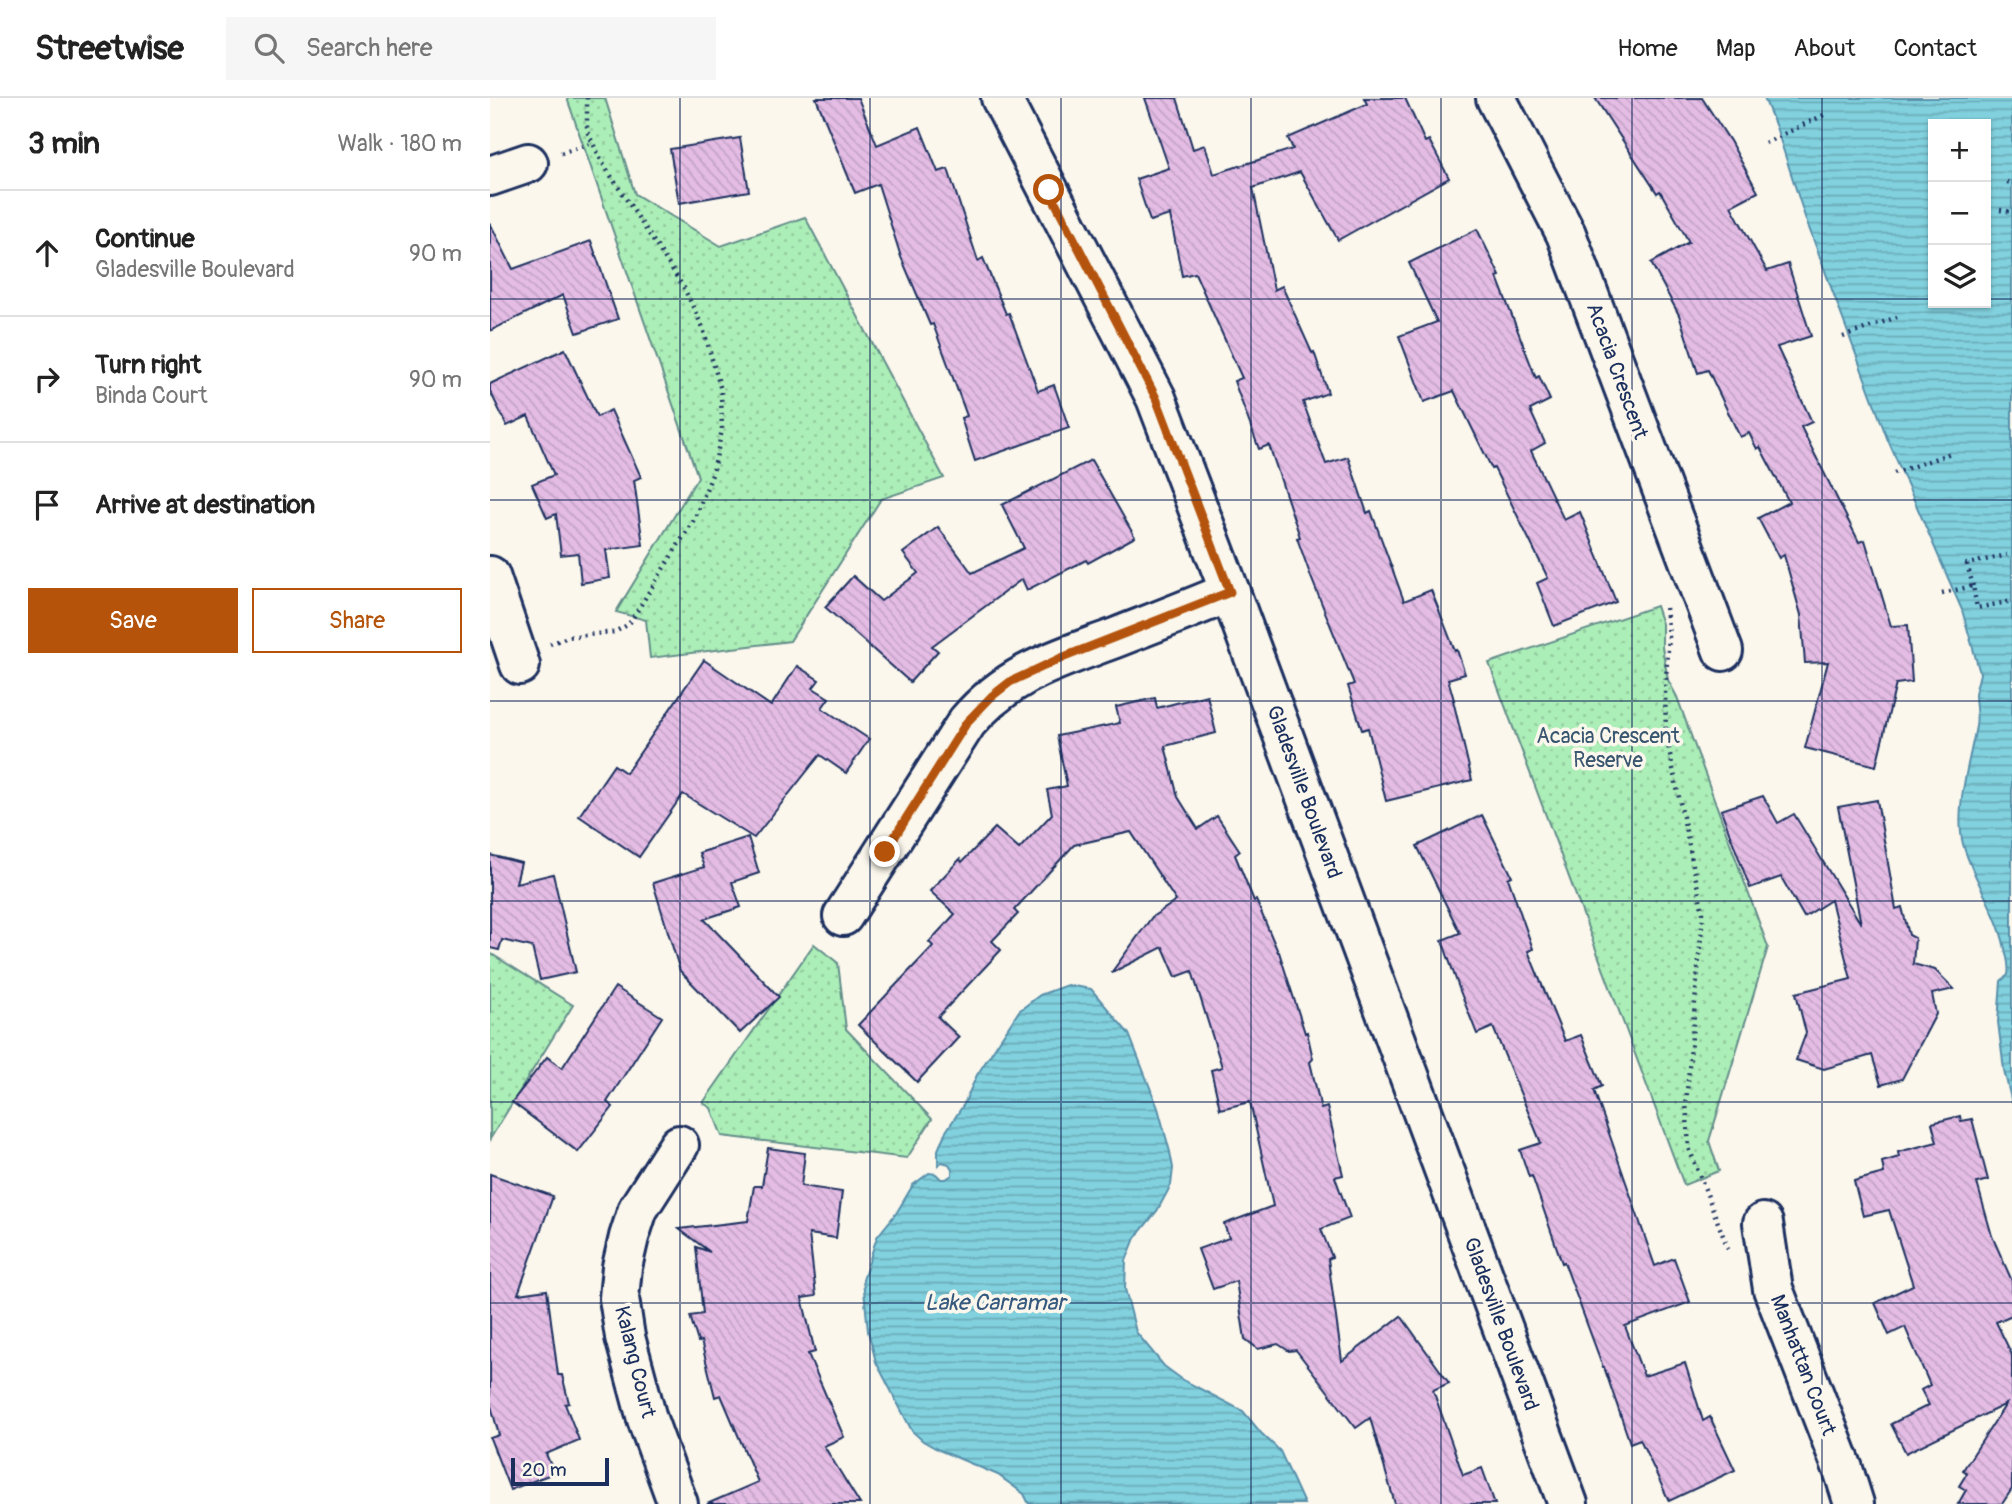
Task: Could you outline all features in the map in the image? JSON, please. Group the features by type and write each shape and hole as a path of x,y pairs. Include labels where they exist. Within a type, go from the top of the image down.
{"street":[{"name":"Gladesville Boulevard","path":"1001,98 1156,398 1568,1504"},
{"name":"Acacia Crescent","path":"1496,98 1566,234 1723,651"},
{"path":"490,176 528,163"},
{"path":"490,576 520,664"},
{"path":"843,916 967,722 992,696 1010,682 1042,666 1230,592"},
{"name":"Kalang Court","path":"678,1504 648,1419 625,1337 618,1298 622,1267 638,1209 679,1145"},
{"name":"Manhattan Court","path":"1763,1223 1773,1289 1854,1504"}],"path":[{"path":"520,664 553,642 568,637 615,632 629,624 695,518 713,472 722,430 721,390 704,328 664,254 602,162 587,131 587,98"},
{"path":"1765,143 1826,114"},
{"path":"2000,210 2012,212"},
{"path":"1843,337 1897,317"},
{"path":"1894,473 1951,453"},
{"path":"2007,555 1967,564 1978,608 2012,601"},
{"path":"1942,593 1973,586"},
{"path":"1662,596 1669,636 1665,690 1666,735 1703,913 1686,1103 1689,1148 1717,1223"}],"green space":[{"path":"567,98 605,98 635,194 721,246 805,217 944,478 881,499 790,641 650,658 646,620 616,612 698,477"},
{"name":"Acacia Crescent Reserve","path":"1656,606 1662,624 1662,647 1668,680 1677,697 1768,947 1709,1141 1719,1171 1684,1185 1489,663"},
{"path":"814,944 838,963 846,1029 932,1119 907,1158 722,1136 711,1108 703,1103"},
{"path":"490,953 573,1005 490,1139"}],"water":[{"path":"1764,98 2012,98 2012,1103 2004,1070 1998,1022 2001,981 2008,975 2008,962 1996,921 1967,857 1961,830 1960,816 1976,726 1975,694 1980,673 1962,610 1887,438"},
{"name":"Lake Carramar","path":"1067,985 1091,989 1129,1034 1158,1108 1170,1152 1173,1168 1171,1185 1157,1211 1135,1238 1126,1261 1125,1289 1136,1332 1164,1366 1183,1380 1243,1411 1280,1451 1304,1504 1029,1504 1024,1494 998,1475 939,1450 912,1431 876,1362 868,1331 863,1280 877,1237 897,1212 913,1185 929,1173 936,1174 941,1179 952,1175 949,1164 942,1162 938,1165 938,1150 977,1075 1019,1011 1040,995"}],"building":[{"path":"816,98 858,98 877,145 920,127 938,172 948,169 978,261 983,258 1006,314 1009,313 1038,391 1054,385 1069,428 975,461 961,418 967,416 933,324 930,325 901,257 878,184 855,193"},
{"path":"1145,98 1177,98 1193,149 1205,145 1214,174 1293,149 1288,138 1367,104 1364,98 1405,98 1425,142 1429,140 1449,178 1338,240 1300,172 1253,188 1274,290 1282,286 1312,353 1314,352 1328,393 1303,402 1326,464 1348,457 1367,513 1371,511 1404,601 1431,590 1455,651 1457,650 1465,674 1448,679 1472,780 1386,801 1368,728 1362,730 1348,686 1354,684 1297,538 1300,537 1269,445 1259,449 1234,381 1242,378 1195,273 1182,276 1170,215 1150,221 1136,179 1169,168"},
{"path":"1595,98 1702,98 1758,192 1731,206 1767,271 1788,264 1811,336 1777,347 1812,422 1801,427 1859,542 1865,540 1891,626 1908,625 1912,682 1896,684 1876,766 1805,748 1828,662 1805,663 1801,615 1784,555 1779,558 1758,518 1789,502 1760,447 1757,449 1749,433 1740,437 1708,370 1698,373 1679,315 1651,263 1689,242 1660,191 1657,193"},
{"path":"740,138 749,191 679,203 670,149"},
{"path":"490,223 513,269 591,241 618,319 577,333 563,295 490,331"},
{"path":"1477,229 1500,276 1497,277 1536,378 1539,376 1550,400 1530,410 1545,443 1531,451 1564,520 1580,512 1616,602 1554,626 1537,583 1548,578 1454,391 1424,402 1399,336 1437,322 1409,263"},
{"path":"565,349 597,417 611,410 641,477 634,480 643,545 606,550 610,578 581,583 578,553 561,555 556,514 547,518 532,484 554,475 528,416 507,426 490,391 490,384"},
{"path":"1091,460 1135,537 1088,563 1086,560 1027,590 1022,579 932,646 938,651 910,682 825,607 853,576 881,601 918,573 903,553 938,527 972,573 1024,548 1002,505"},
{"path":"704,660 771,706 797,666 819,680 813,688 829,698 822,708 869,739 846,773 820,755 754,838 683,794 639,857 579,816 614,765 626,773"},
{"path":"1207,695 1216,733 1165,746 1178,797 1198,829 1217,816 1240,851 1235,855 1279,952 1305,1033 1307,1032 1313,1059 1310,1062 1321,1109 1327,1107 1343,1175 1335,1177 1350,1218 1321,1229 1332,1257 1328,1259 1342,1361 1401,1316 1449,1383 1433,1390 1463,1475 1482,1468 1495,1504 1395,1504 1370,1418 1356,1428 1296,1350 1289,1351 1278,1344 1258,1349 1245,1339 1236,1281 1213,1289 1198,1249 1229,1238 1224,1224 1273,1206 1250,1102 1220,1109 1211,1070 1222,1067 1192,971 1176,977 1163,947 1111,973 1152,917 1176,901 1131,832 1074,845 1014,910 1018,914 992,941 1001,950 938,1017 959,1037 917,1082 858,1025 933,946 929,942 955,914 930,891 995,828 1019,849 1052,814 1047,790 1067,786 1057,736 1120,723 1116,707 1155,698 1157,708"},
{"path":"1763,796 1778,823 1794,814 1861,924 1838,807 1877,800 1896,909 1902,907 1909,935 1915,938 1913,964 1935,970 1954,989 1932,994 1936,1014 1902,1079 1881,1085 1872,1055 1824,1069 1796,1060 1806,1033 1796,993 1851,979 1831,900 1804,917 1781,877 1750,888 1721,810"},
{"path":"1482,815 1512,876 1508,878 1533,949 1528,951 1565,1041 1581,1035 1602,1086 1594,1090 1655,1266 1674,1258 1690,1302 1625,1326 1644,1376 1685,1363 1703,1421 1710,1417 1735,1470 1669,1501 1640,1439 1630,1443 1532,1176 1529,1177 1520,1150 1541,1143 1493,1027 1477,1034 1442,940 1460,933 1417,846"},
{"path":"748,837 759,873 732,882 741,907 704,919 779,997 740,1033 680,971 653,883 704,867 699,853"},
{"path":"490,855 521,863 516,883 553,874 576,972 540,980 532,947 502,940 499,950 490,948"},
{"path":"615,987 662,1017 607,1102 613,1107 578,1152 512,1102 547,1057 562,1068"},
{"path":"1960,1116 1961,1121 1972,1119 1988,1180 1977,1183 1992,1236 2012,1281 2012,1315 1996,1322 2012,1355 2012,1489 2002,1504 1958,1504 1966,1490 1959,1486 1967,1473 1963,1470 2006,1404 1906,1453 1891,1424 1929,1405 1921,1390 1930,1385 1905,1327 1889,1335 1875,1303 1913,1285 1889,1210 1863,1216 1854,1181 1884,1173 1882,1162 1899,1157 1898,1152 1937,1142 1932,1123"},
{"path":"768,1148 805,1153 801,1186 842,1192 836,1238 809,1234 816,1296 802,1298 815,1352 808,1354 844,1437 824,1446 860,1504 707,1504 758,1482 721,1395 715,1397 701,1341 698,1342 690,1316 703,1314 696,1247 710,1252 679,1229 748,1221 754,1186 762,1186"},
{"path":"490,1174 553,1196 518,1294 547,1290 558,1375 562,1375 569,1403 565,1404 579,1440 546,1454 554,1473 510,1490 490,1438 499,1435 490,1402"}],"route":[{"path":"885,852 967,722 1010,682 1059,659 1230,592 1156,398 1049,190"}]}
